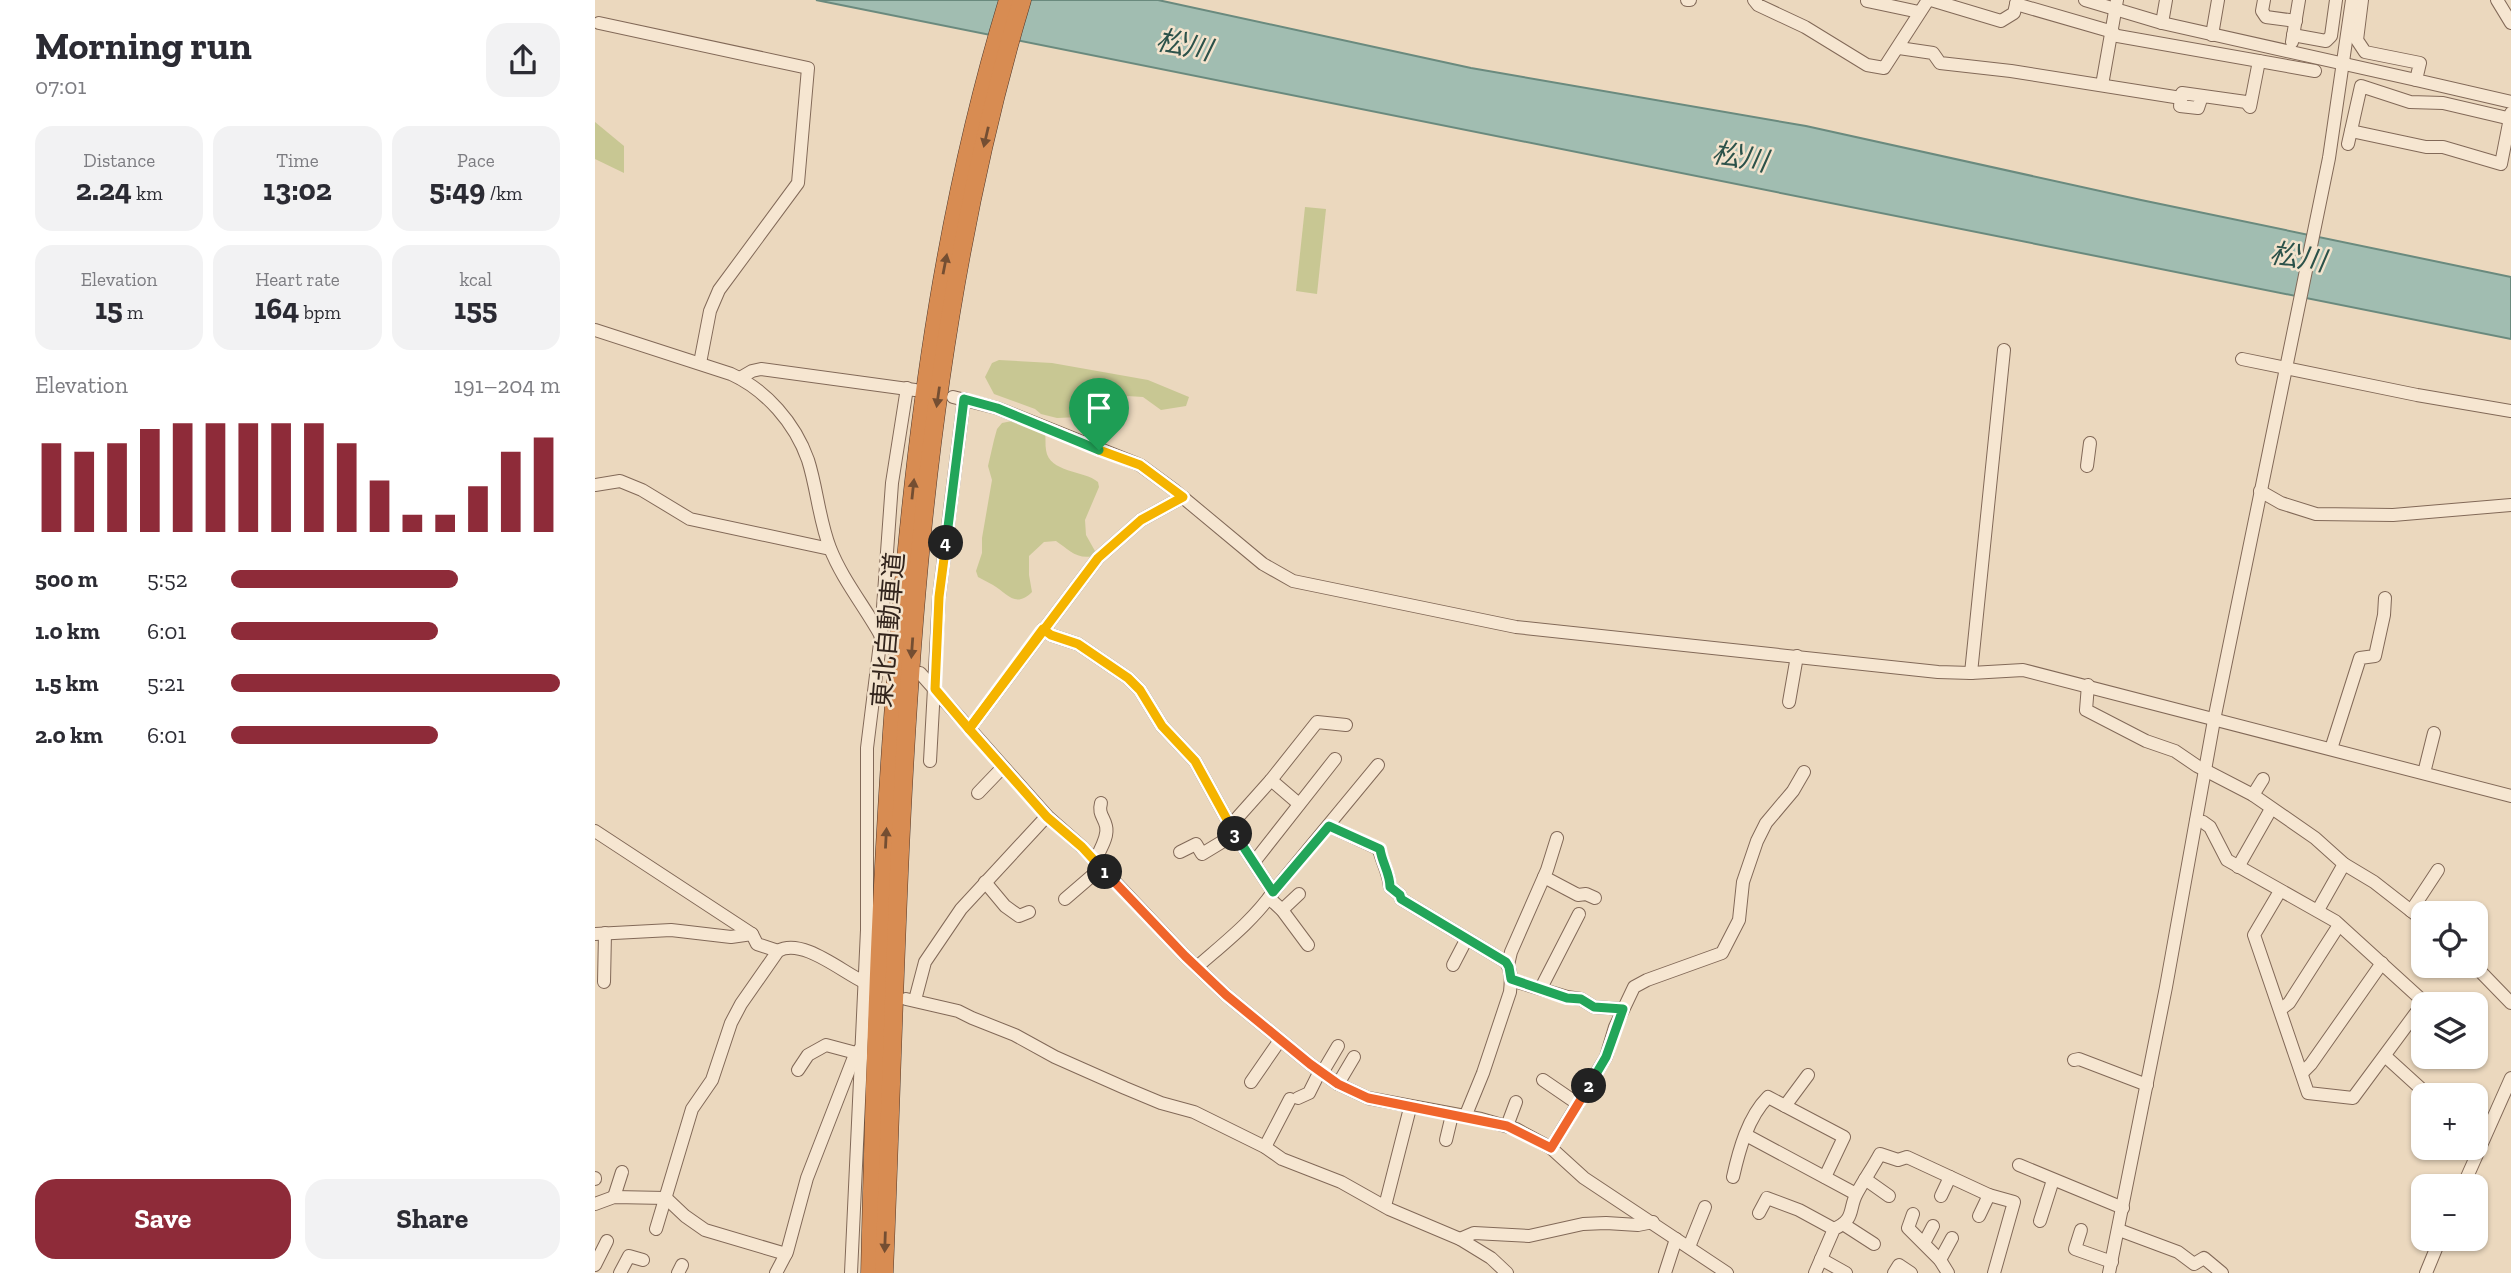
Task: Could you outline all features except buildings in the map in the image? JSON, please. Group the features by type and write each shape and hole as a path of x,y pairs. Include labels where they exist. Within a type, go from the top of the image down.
{"highway":[{"name":"東北自動車道","path":"870,1273 884,875 897,660 914,475 939,300 968,184 1007,0"},
{"name":"東北自動車道","path":"884,1273 898,876 916,587 931,452 968,184 1022,0"}],"street":[{"path":"1755,0 1758,5 1805,27 1867,65 1884,68 1919,12 1930,0 2001,21 2014,13 2017,2 2113,33 2315,71"},
{"path":"2085,0 2117,5 2162,23 2212,35 2511,102"},
{"path":"2162,23 2167,0"},
{"path":"2212,35 2218,0"},
{"path":"2264,0 2262,11 2266,17 2296,21"},
{"path":"2290,53 2299,0"},
{"path":"2293,35 2326,41 2331,36 2336,0"},
{"path":"2081,1230 2075,1249 2110,1267 2207,770 2214,720 2327,165 2352,0"},
{"path":"2362,0 2357,40 2365,52 2420,63 2416,80"},
{"path":"2497,0 2511,23"},
{"path":"1867,1 1919,12"},
{"path":"2102,85 2117,5"},
{"path":"599,23 808,68 798,183 719,290 711,311 700,363"},
{"path":"1899,47 1933,54 1940,63 2181,98 2182,93 2246,102 2250,107 2259,61"},
{"path":"2361,86 2410,102 2443,103 2511,117 2507,151 2501,164 2442,147 2349,138 2361,86"},
{"path":"595,330 740,378 777,408 790,423 808,461 830,549 882,638"},
{"path":"1971,673 2004,350"},
{"path":"2242,359 2287,365 2417,395 2511,411"},
{"path":"740,378 761,369 911,389 892,483 882,638 867,748 868,851 864,982 867,997 859,1050 852,1273"},
{"path":"930,761 939,597 958,398 997,408 1140,465 1263,564 1293,582 1522,627 1938,672 2023,670 2511,796"},
{"path":"2087,467 2090,443"},
{"path":"595,485 620,481 642,490 690,519 830,549"},
{"path":"2260,491 2281,503 2316,514 2393,515 2511,505"},
{"path":"969,729 1098,558 1115,540 1141,520 1183,497"},
{"path":"2331,749 2360,658 2375,656 2385,598"},
{"path":"1043,629 1051,635 1078,644 1128,678 1140,690 1162,726 1195,761 1271,895 1307,945"},
{"path":"1789,702 1797,656"},
{"path":"920,673 1047,817 1098,864 1197,967 1321,1072 1338,1084 1368,1098 1507,1126 1551,1148 1584,1178 1727,1273"},
{"path":"2088,685 2086,709 2146,741 2175,751 2253,795 2411,911"},
{"path":"1180,852 1196,844 1202,853 1232,830 1317,722 1346,725"},
{"path":"2424,774 2434,733"},
{"path":"1254,862 1335,759"},
{"path":"1197,967 1233,936 1271,895 1378,765"},
{"path":"978,793 1003,767"},
{"path":"1551,1148 1606,1057 1631,990 1638,984 1721,953 1739,920 1743,882 1757,841 1766,823 1793,791 1804,772"},
{"path":"2253,795 2263,779"},
{"path":"1271,780 1299,804"},
{"path":"1065,899 1098,864 1106,836 1101,803"},
{"path":"2238,867 2271,809"},
{"path":"1047,817 961,909 929,954 910,1000 958,1010 1125,1088 1161,1103 1194,1111 1265,1147 1282,1159 1341,1182 1385,1206 1460,1239 1492,1258 1507,1273"},
{"path":"2196,821 2210,827 2227,860 2318,910 2339,925 2424,1002 2353,1098 2308,1093 2254,935 2280,891"},
{"path":"1329,826 1380,849 1381,861 1390,876 1390,887 1401,899 1508,965"},
{"path":"595,831 752,934 757,944 778,951"},
{"path":"1446,1140 1483,1073 1507,1000 1511,979 1508,965 1511,952 1544,877 1557,838"},
{"path":"2318,910 2344,864"},
{"path":"2418,901 2438,870"},
{"path":"1544,877 1578,895 1586,894 1595,898"},
{"path":"985,881 1005,906 1019,916 1028,912"},
{"path":"1282,910 1299,894"},
{"path":"1541,988 1579,914"},
{"path":"2281,1009 2289,1003 2339,925"},
{"path":"604,982 600,934 671,930 731,937 752,934"},
{"path":"1453,965 1466,940"},
{"path":"656,1229 692,1109 712,1080 731,1023 741,1004 778,951 786,947 799,947 864,982"},
{"path":"2302,1073 2382,963"},
{"path":"2487,978 2511,1003"},
{"path":"1511,979 1567,998 1581,999 1594,1007 1623,1009"},
{"path":"1251,1082 1280,1040"},
{"path":"798,1070 808,1055 826,1045 859,1050"},
{"path":"1265,1147 1294,1099 1309,1093 1338,1045"},
{"path":"776,1273 786,1254 807,1178 859,1050"},
{"path":"2385,1056 2415,1083"},
{"path":"1338,1084 1354,1057"},
{"path":"2074,1060 2079,1059 2147,1085"},
{"path":"1785,1106 1808,1075"},
{"path":"2488,1123 2511,1078"},
{"path":"1543,1080 1578,1104"},
{"path":"1733,1177 1739,1149 1758,1107 1768,1097 1844,1137 1825,1177"},
{"path":"1507,1126 1515,1102"},
{"path":"1385,1206 1410,1108"},
{"path":"1747,1135 1856,1194"},
{"path":"1815,1273 1838,1227 1854,1209 1856,1194 1880,1154 1898,1160 1907,1157 1989,1195 2014,1202 1994,1273"},
{"path":"2019,1165 2123,1208"},
{"path":"614,1197 622,1172"},
{"path":"1941,1196 1950,1177"},
{"path":"1865,1179 1889,1196"},
{"path":"2040,1220 2053,1181"},
{"path":"1979,1216 1989,1195"},
{"path":"595,1204 614,1197 666,1198 705,1230 786,1254"},
{"path":"1759,1213 1767,1198 1874,1244"},
{"path":"1689,1247 1705,1207"},
{"path":"1913,1214 1908,1228 1940,1260 1948,1273"},
{"path":"1460,1239 1474,1233 1529,1236 1583,1224 1638,1225 1653,1222"},
{"path":"1924,1243 1933,1226"},
{"path":"2119,1230 2178,1252 2194,1264 2204,1258 2222,1273"},
{"path":"1940,1260 1952,1238"},
{"path":"1665,1273 1676,1239"},
{"path":"595,1265 607,1241"},
{"path":"2426,1273 2435,1251"},
{"path":"620,1273 629,1256 643,1260"},
{"path":"1821,1259 1846,1273"},
{"path":"1894,1273 1899,1265 1911,1273"}],"shaded area":[{"path":"595,122 624,146 624,173 595,159"},
{"path":"1305,207 1326,209 1317,294 1296,291"},
{"path":"999,360 1052,363 1148,380 1189,397 1186,406 1161,410 1143,397 1127,396 1112,413 1103,416 1057,418 994,394 985,377 992,363"},
{"path":"1012,421 1045,433 1046,450 1053,463 1092,478 1098,482 1099,487 1085,520 1086,535 1095,551 1093,556 1077,555 1056,541 1044,542 1029,556 1032,592 1021,599 1011,598 978,577 976,571 982,553 992,480 988,466 994,440 1002,423"}],"water":[{"name":"松川","path":"816,0 1158,0 1471,68 1806,126 2141,200 2511,277 2511,339"}],"route":[{"path":"1099,450 997,408 964,399 939,597 935,689 969,729 1006,679 1043,629 1051,635 1078,644 1128,678 1140,690 1162,726 1195,761 1235,834 1273,892 1329,826 1380,849 1381,861 1390,876 1390,887 1401,899 1506,962 1511,979 1567,998 1581,999 1594,1007 1623,1009 1606,1057 1551,1148 1507,1126 1368,1098 1338,1084 1310,1064 1226,995 1185,956 1082,847 1047,817 969,729 1043,629 1076,585 1098,558 1115,540 1141,520 1183,497 1140,465 1099,450"}]}
